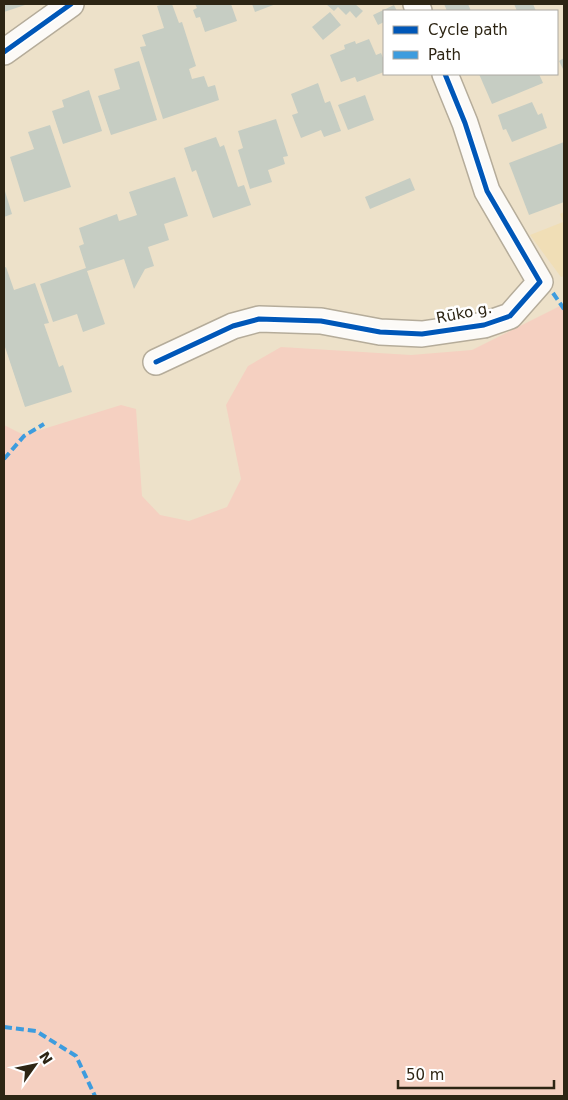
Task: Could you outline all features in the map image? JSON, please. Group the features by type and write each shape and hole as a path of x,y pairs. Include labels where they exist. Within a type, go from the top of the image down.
{"street":[{"path":"4,52 71,4"},
{"name":"Rūko g.","path":"156,362 233,326 260,319 321,321 380,332 422,334 484,325 510,316 540,282 487,191 465,123 444,75"}],"shaded area":[{"path":"564,212 564,276 561,277 530,235 563,222 560,214"},
{"path":"564,304 564,1096 4,1096 4,425 24,435 121,405 136,409 142,496 160,515 189,521 227,507 241,479 226,405 248,366 281,347 411,355 472,350"}],"building":[{"path":"4,4 28,4 4,12"},
{"path":"172,4 179,23 182,22 196,66 189,69 192,79 204,76 208,87 215,85 219,100 163,119 140,47 146,46 142,35 164,28 157,6"},
{"path":"195,4 231,4 237,21 205,32 200,17 196,18 193,10 197,8"},
{"path":"252,4 276,4 255,12"},
{"path":"326,4 355,4 363,11 356,18 350,11 346,15 338,7 334,11"},
{"path":"444,4 468,4 471,10 447,10"},
{"path":"514,4 533,4 536,10 517,10"},
{"path":"394,5 396,10 384,10"},
{"path":"383,10 383,22 378,25 373,15"},
{"path":"330,12 341,25 323,40 312,27"},
{"path":"369,39 376,55 381,53 383,58 383,72 357,82 355,77 341,82 330,55 345,49 344,45 355,41 356,44"},
{"path":"564,58 564,71 559,61"},
{"path":"139,61 157,120 111,135 98,96 120,89 114,69"},
{"path":"479,75 539,75 543,83 492,104"},
{"path":"318,83 325,103 330,101 341,131 324,137 321,130 301,138 292,115 298,113 291,94"},
{"path":"89,90 102,131 63,144 52,111 64,107 62,100"},
{"path":"365,95 374,120 348,130 338,105"},
{"path":"532,102 538,115 542,113 547,128 512,142 506,129 503,130 498,115"},
{"path":"276,119 288,156 283,157 285,164 268,170 272,182 250,189 238,150 243,148 238,131"},
{"path":"50,125 71,187 24,202 10,157 34,149 28,132"},
{"path":"216,137 220,147 224,145 238,187 244,185 251,205 213,218 196,170 192,172 184,148"},
{"path":"564,142 564,202 529,215 509,163"},
{"path":"175,177 188,216 164,224 169,240 148,247 154,266 145,269 134,289 124,259 87,271 105,324 83,332 77,314 53,322 40,284 86,268 79,246 84,244 79,228 117,214 119,221 137,215 129,192"},
{"path":"410,178 415,190 370,209 365,197"},
{"path":"4,188 12,214 4,217"},
{"path":"6,267 14,290 35,283 49,323 44,324 59,367 63,365 72,392 25,407 4,344 4,268"}],"marked path":[{"path":"553,293 564,309"},
{"path":"4,459 24,436 44,424"},
{"path":"4,1027 36,1031 76,1056 95,1096"}],"cycle path":[{"path":"4,52 71,4"},
{"path":"156,362 233,326 259,319 321,321 380,332 422,334 484,325 510,316 540,282 487,191 465,123 445,75"}]}
